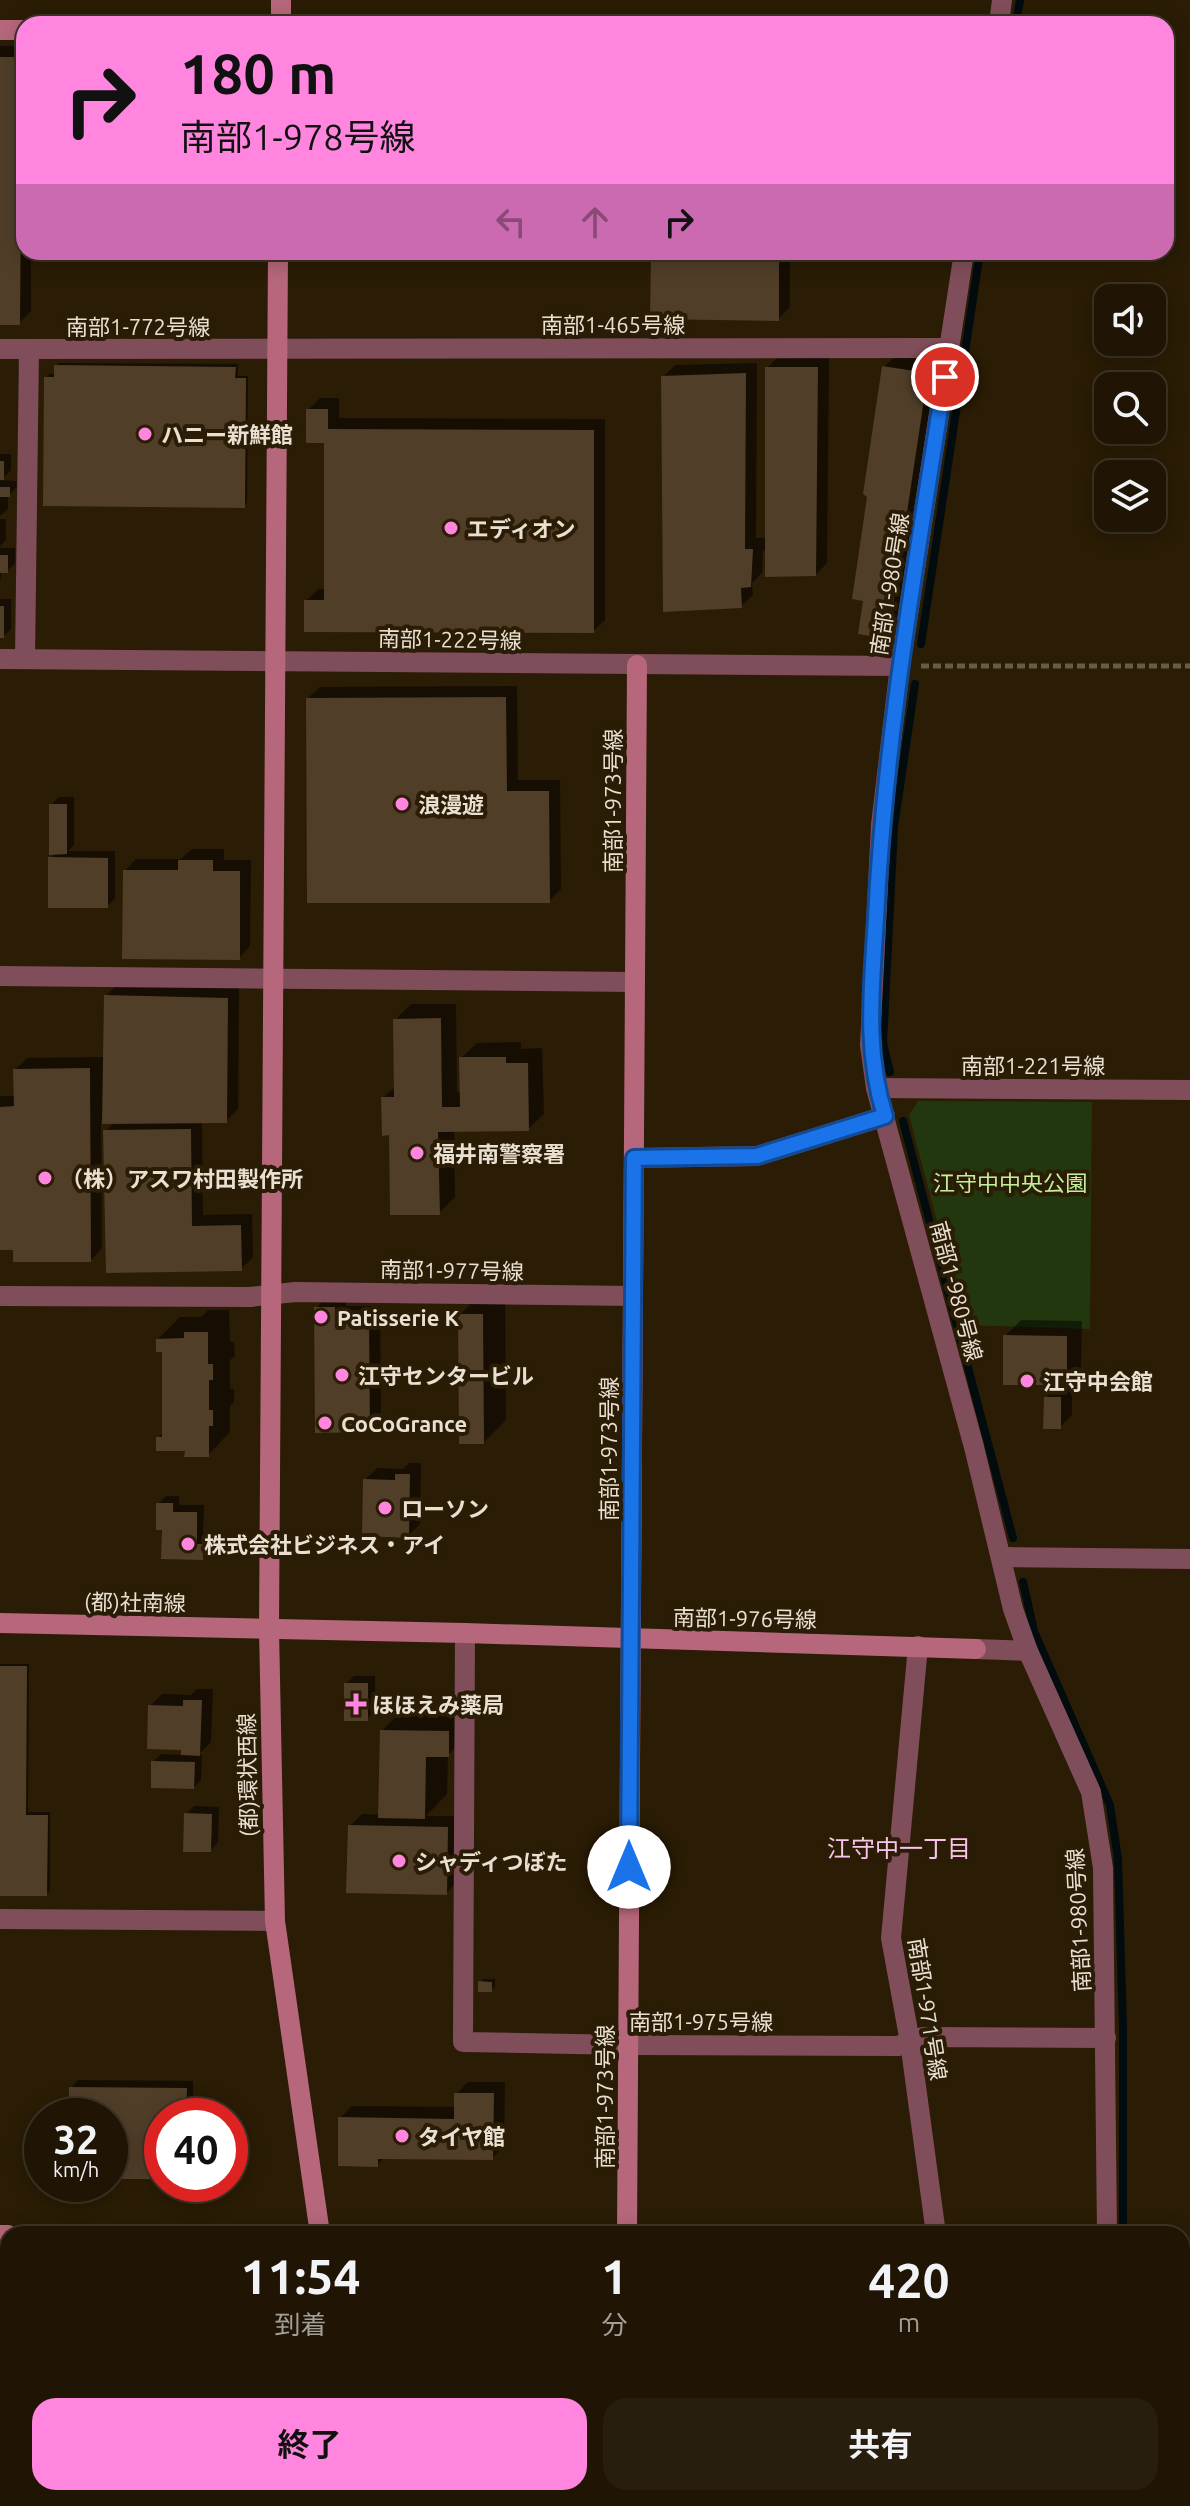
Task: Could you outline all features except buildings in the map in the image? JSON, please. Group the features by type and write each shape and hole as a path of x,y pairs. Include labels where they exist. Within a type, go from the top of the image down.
{"street":[{"name":"(都)環状西線","path":"278,260 269,1629 275,1921 319,2226"},
{"name":"南部1-980号線","path":"963,260 900,666 879,855 870,1045 876,1088 1002,1557 1013,1609 1028,1651 1091,1792 1103,1868 1107,2226"},
{"name":"南部1-465号線","path":"276,349 949,348"},
{"name":"南部1-772号線","path":"0,349 276,349"},
{"path":"25,659 29,349"},
{"name":"南部1-222号線","path":"0,659 900,666"},
{"name":"南部1-973号線","path":"627,2226 637,665"},
{"path":"0,976 635,982"},
{"name":"南部1-221号線","path":"876,1088 1190,1090"},
{"path":"634,1158 757,1156 885,1116"},
{"name":"南部1-977号線","path":"0,1296 250,1297 295,1292 633,1296"},
{"path":"1002,1557 1190,1559"},
{"name":"(都)社南線","path":"0,1623 269,1629"},
{"name":"南部1-976号線","path":"269,1629 1028,1651"},
{"name":"南部1-975号線","path":"465,1633 463,2042 898,2046 923,2037 1106,2038"},
{"name":"南部1-971号線","path":"918,1646 891,1938 910,2042 935,2226"},
{"path":"0,1919 275,1921"}],"path":[{"path":"900,666 1190,666"}],"green space":[{"name":"江守中中央公園","path":"918,1101 1092,1102 1090,1329 964,1325 909,1115"}],"waterway":[{"path":"1017,16 1020,0"},
{"path":"921,644 979,260"},
{"path":"890,1072 883,1043 894,827 915,684"},
{"path":"903,1121 1013,1538"},
{"path":"1023,1582 1034,1631 1110,1805 1118,1859 1123,2028 1123,2226"}],"place":[{"name":"ハニー新鮮館","path":"145,434"},
{"name":"エディオン","path":"451,528"},
{"name":"浪漫遊","path":"402,804"},
{"name":"福井南警察署","path":"417,1153"},
{"name":"（株）アスワ村田製作所","path":"45,1178"},
{"name":"Patisserie K","path":"321,1317"},
{"name":"江守センタービル","path":"342,1375"},
{"name":"江守中会館","path":"1027,1381"},
{"name":"CoCoGrance","path":"325,1423"},
{"name":"ローソン","path":"385,1508"},
{"name":"株式会社ビジネス・アイ","path":"188,1544"},
{"name":"ほほえみ薬局","path":"356,1704"},
{"name":"シャディつぼた","path":"399,1861"},
{"name":"タイヤ館","path":"402,2136"}],"district":[{"name":"江守中一丁目","path":"899,1848"}],"route":[{"path":"629,1867 634,1158 757,1156 885,1116 876,1088 870,1045 881,825 900,666 945,377"}]}
